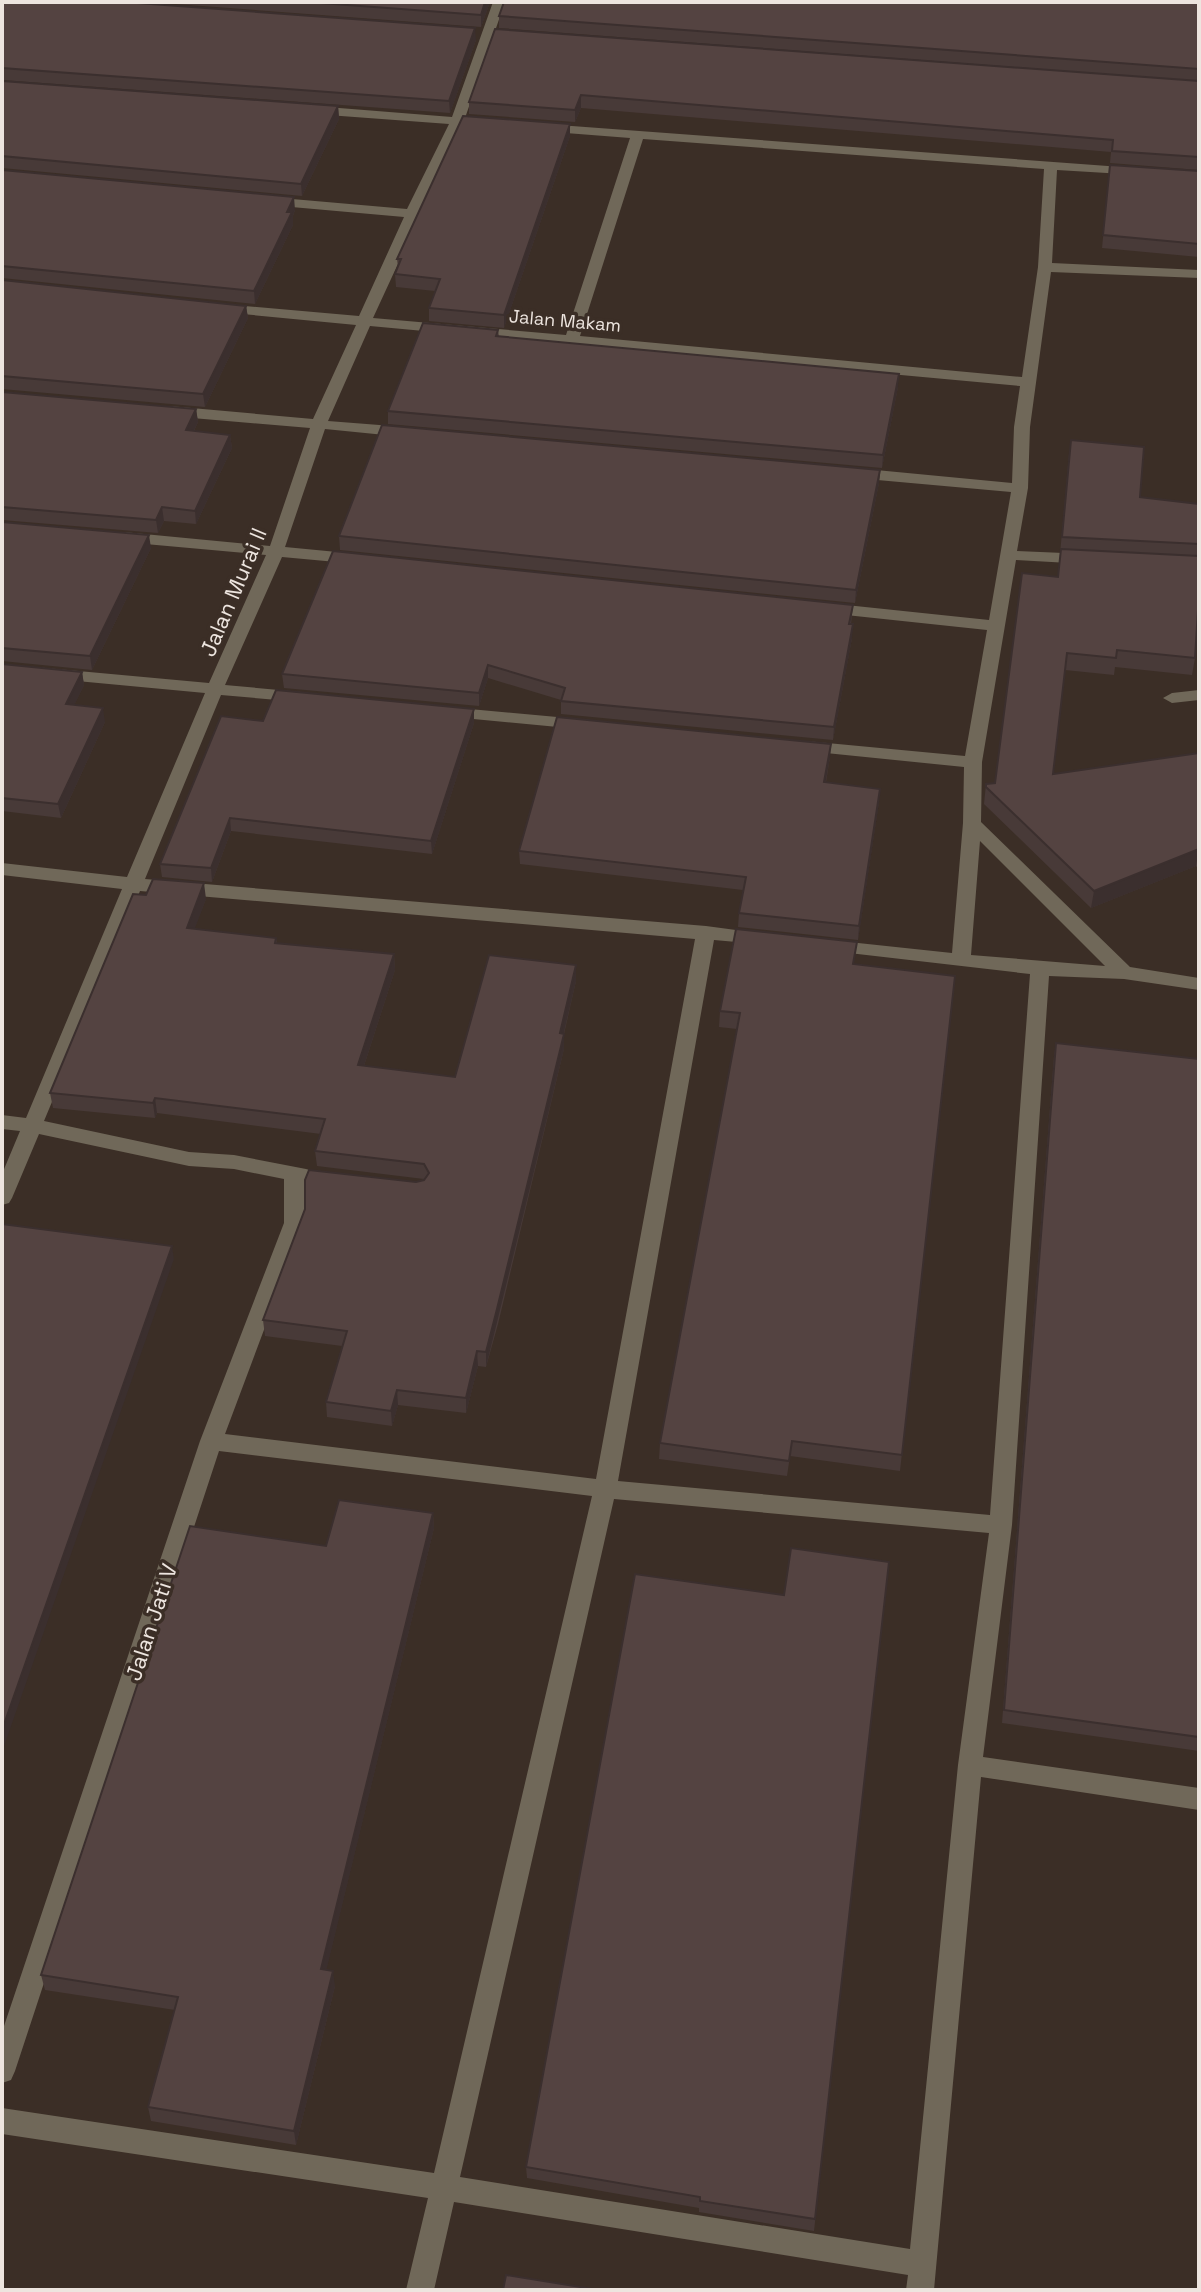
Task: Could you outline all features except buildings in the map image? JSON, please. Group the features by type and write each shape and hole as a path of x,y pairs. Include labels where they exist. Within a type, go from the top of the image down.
{"street":[{"name":"Jalan Murai II","path":"2,1198 276,551 319,424 412,214 457,121 499,2"},
{"path":"300,109 487,123"},
{"path":"532,127 1154,174"},
{"path":"571,341 638,135"},
{"path":"961,960 972,823 973,762 1011,555 1020,488 1022,427 1045,267 1051,165"},
{"path":"254,199 412,214"},
{"path":"1045,267 1199,274"},
{"name":"Jalan Makam","path":"206,306 363,323 1030,382"},
{"path":"145,409 415,433"},
{"path":"845,472 1020,488"},
{"path":"109,536 370,561"},
{"path":"1011,555 1105,560"},
{"path":"810,607 998,626"},
{"path":"2,669 325,700"},
{"path":"1172,698 1199,695"},
{"path":"436,710 594,725"},
{"path":"783,744 973,762"},
{"path":"972,823 1124,973"},
{"path":"2,869 134,884 781,940"},
{"path":"420,2290 605,1489 706,932"},
{"path":"811,943 1040,969 1124,973 1199,984"},
{"path":"2,2121 442,2187 921,2277 970,1765 1001,1525 1040,969"},
{"path":"2,1122 189,1159 234,1162 320,1178"},
{"name":"Jalan Jati V","path":"2,2071 211,1441 294,1223 294,1175"},
{"path":"211,1441 605,1489 1001,1525"},
{"path":"970,1765 1199,1799"}]}
